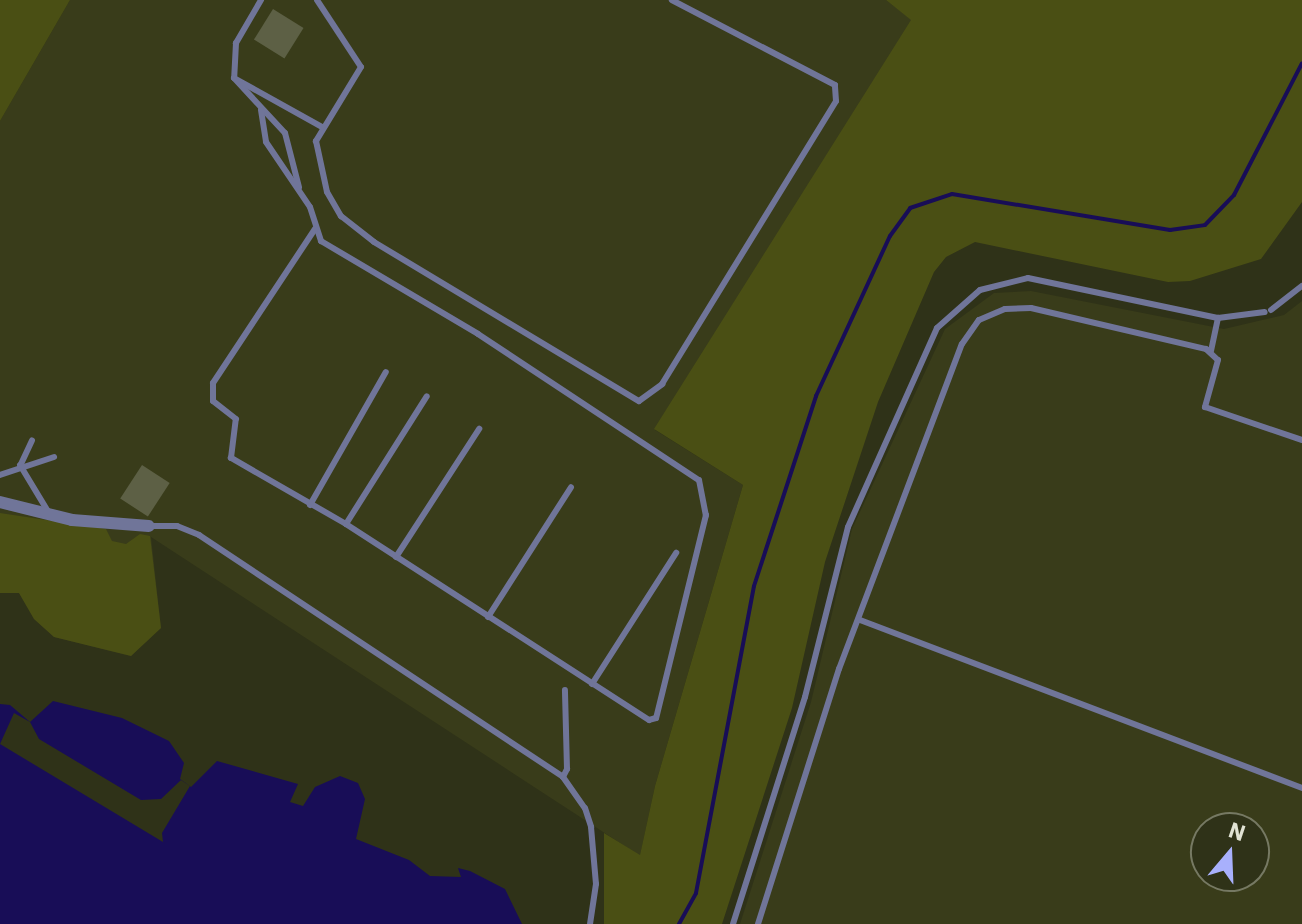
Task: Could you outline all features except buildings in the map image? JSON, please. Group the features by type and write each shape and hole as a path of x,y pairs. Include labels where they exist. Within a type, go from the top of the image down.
{"street":[{"path":"0,502 51,515 149,526"}],"lane":[{"path":"261,0 236,43 234,78 285,133 299,190 315,229 328,246 478,334 699,480 706,515 656,718 649,720 346,524 231,458 236,419 213,401 210,390 315,229"},
{"path":"317,0 361,67 316,141 327,192 341,216 466,299 639,401 647,400 662,384 836,101 835,85 672,0"},
{"path":"234,78 322,127"},
{"path":"261,110 266,142 299,190"},
{"path":"733,924 805,697 848,527 937,328 980,290 1028,278 1218,318 1268,311 1302,286"},
{"path":"758,924 819,725 962,344 979,320 1005,309 1031,308 1211,351"},
{"path":"1218,318 1211,351 1217,368 1205,407 1302,440"},
{"path":"310,505 386,372"},
{"path":"346,524 427,396"},
{"path":"396,557 479,429"},
{"path":"20,464 32,440"},
{"path":"0,475 20,464 42,465 54,457"},
{"path":"20,464 51,515"},
{"path":"488,617 571,487"},
{"path":"149,526 177,526 199,535 563,777 585,808 591,827 596,884 590,924"},
{"path":"592,684 676,553"},
{"path":"860,620 1302,788"},
{"path":"563,777 567,769 565,690"}],"shaded area":[{"path":"0,0 70,0 0,121"},
{"path":"70,0 886,0 912,20 655,430 743,485 655,786 640,856 151,537 161,628 131,656 54,637 34,619 19,593 0,593 0,121"},
{"path":"886,0 1302,0 1302,202 1261,259 1190,281 1168,282 975,242 946,257 934,272 878,402 825,562 792,708 722,924 604,924 604,833 640,855 655,786 743,485 654,429 911,20"},
{"path":"1031,291 1224,329 1284,315 1302,301 1302,924 740,924 811,702 852,529 945,329 994,293"},
{"path":"0,513 106,529 112,541 126,544 140,534 150,536 161,628 131,656 54,637 34,619 19,593 0,593"},
{"path":"53,701 122,718 169,741 184,763 180,779 191,787 217,761 298,784 290,802 303,806 315,787 340,776 358,783 365,799 356,839 409,860 430,876 461,877 458,868 470,871 505,889 522,924 0,924 0,704 10,705 30,722"}],"pier":[{"path":"14,713 30,722 39,739 141,800 161,799 181,780 190,786 162,833 163,842 0,744"}],"waterway":[{"path":"679,924 696,893 754,586 816,396 890,236 910,208 952,194 1170,230 1205,225 1234,195 1302,63"}]}
